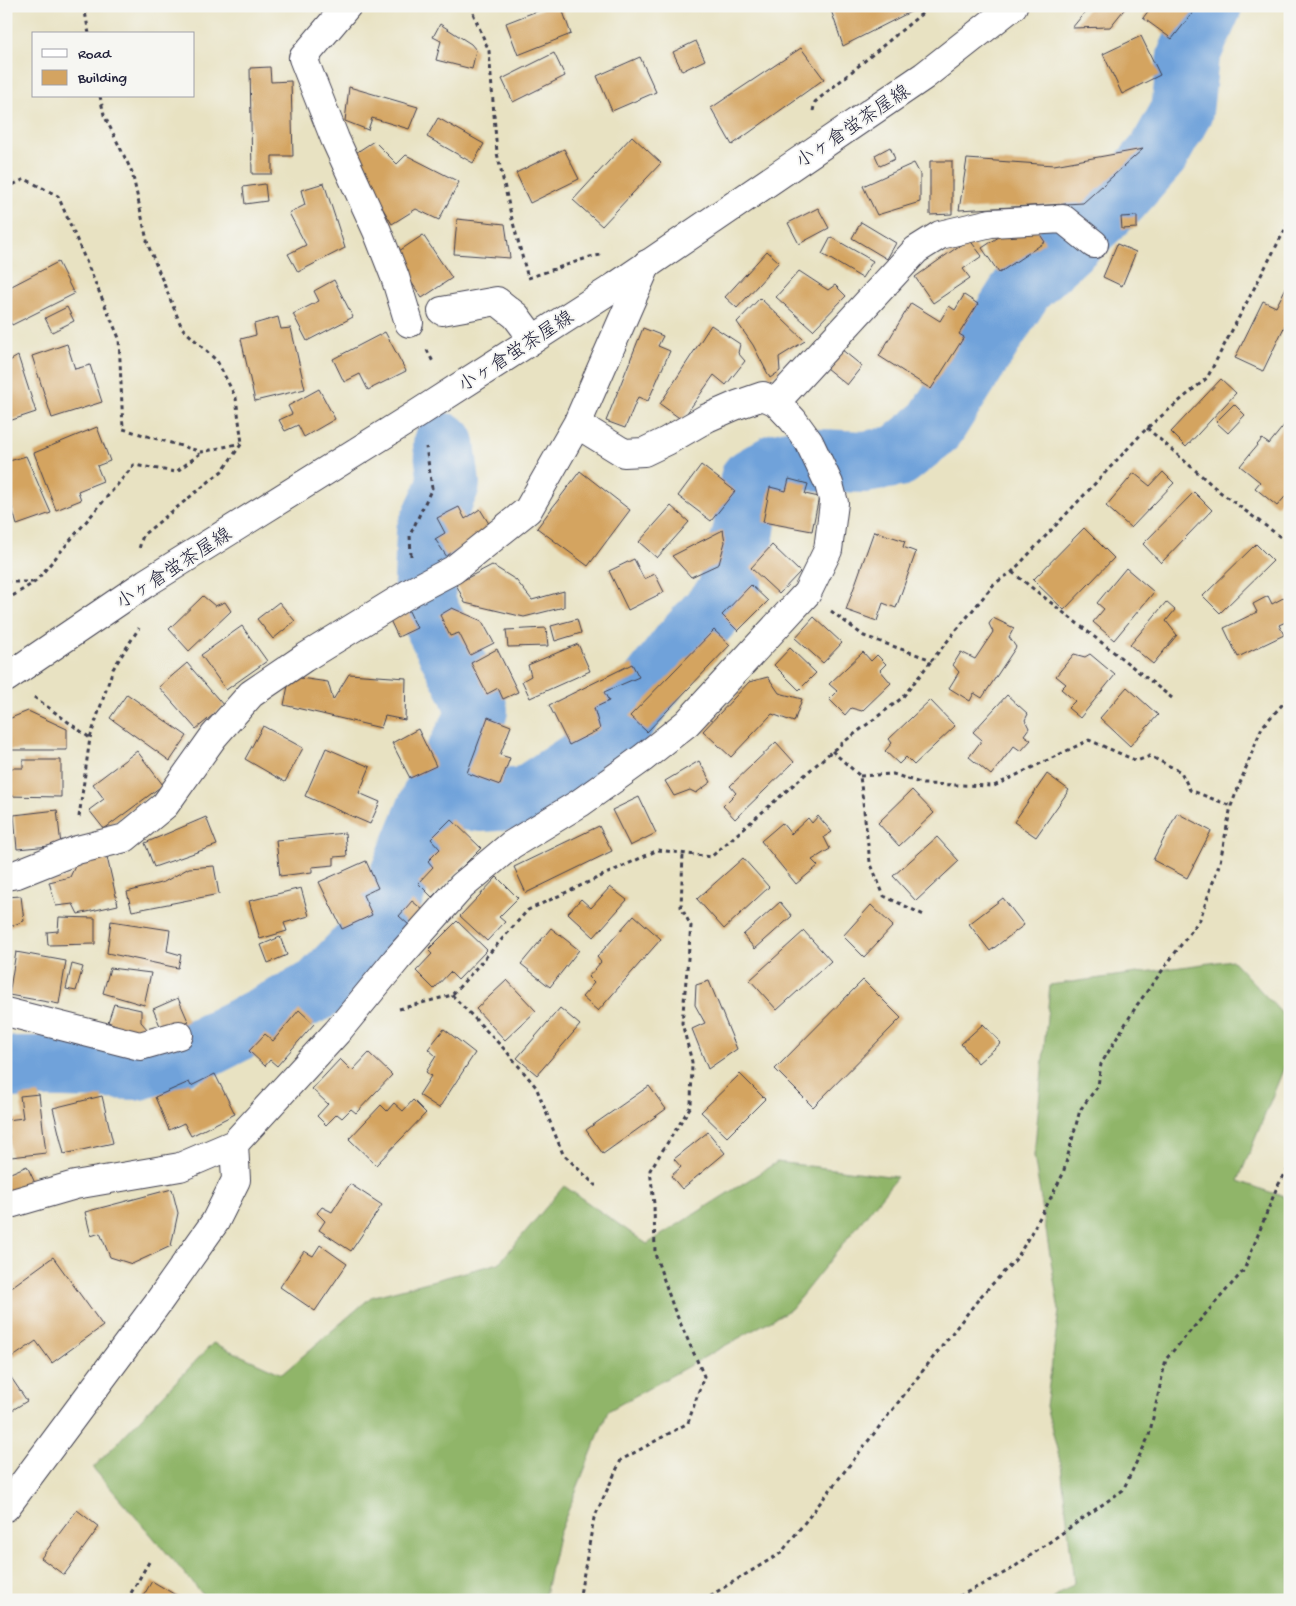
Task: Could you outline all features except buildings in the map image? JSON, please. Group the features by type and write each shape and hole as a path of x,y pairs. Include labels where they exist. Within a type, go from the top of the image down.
{"street":[{"path":"347,6 303,58 335,139 378,231 409,322"},
{"name":"小ヶ倉蛍茶屋線","path":"6,678 146,583 409,419 647,264 924,76 1013,6"},
{"path":"776,402 916,250 940,235 991,223 1063,220 1094,244"},
{"path":"6,876 17,874 77,850 125,838 165,805 214,736 251,694 304,658 453,570 528,510 577,424 647,264"},
{"path":"442,311 497,301 516,316 533,338"},
{"path":"6,1205 75,1185 180,1167 234,1144 338,1032 396,959 462,886 511,845 580,803 643,758 687,723 807,593 828,550 834,503 829,484 809,442 793,420 776,402 763,396 737,405 707,418 644,452 624,452 577,424"},
{"path":"6,1012 140,1046 179,1035"},
{"path":"6,1507 216,1222 236,1180 234,1144"}],"path":[{"path":"84,6 89,32"},
{"path":"470,6 489,51 497,153 528,278 590,257 603,255"},
{"path":"812,114 815,102 931,6"},
{"path":"100,98 104,115 132,172 148,245 182,328 217,361 236,398 242,443 222,471 143,535 138,552"},
{"path":"6,188 25,179 58,196 119,338 122,429 202,452"},
{"path":"596,1186 563,1154 536,1087 507,1052 452,995 528,910 658,850 711,857 832,751 902,698 994,584 1012,572 1147,428 1207,378 1290,220"},
{"path":"1147,428 1220,492 1290,544"},
{"path":"423,586 410,535 432,488 425,442"},
{"path":"6,600 35,582 134,465 176,472 202,452 242,443"},
{"path":"1012,572 1172,698"},
{"path":"6,582 35,582"},
{"path":"807,593 864,636 932,660"},
{"path":"77,850 77,828 90,738 113,669 142,625"},
{"path":"30,694 90,738"},
{"path":"703,1600 781,1553 981,1296 1017,1258 1063,1174 1080,1110 1098,1086 1101,1064 1137,1005 1200,919 1220,862 1231,806 1262,727 1290,696"},
{"path":"860,776 894,774 923,784 994,786 1090,740 1137,762 1150,756 1182,772 1190,790 1231,806"},
{"path":"832,751 860,776 870,862 884,896 926,916"},
{"path":"579,1600 594,1518 621,1460 688,1423 704,1376 674,1308 655,1254 654,1204 650,1170 691,1106 692,1062 682,1023 691,926 681,907 683,854"},
{"path":"952,1600 1010,1570 1123,1490 1148,1436 1166,1358 1244,1270 1276,1187 1290,1166"},
{"path":"127,1600 149,1562"}],"green space":[{"path":"1232,960 1290,1022 1290,1053 1238,1181 1290,1199 1290,1600 1052,1600 1074,1583 1061,1465 1046,1406 1059,1311 1034,1156 1050,985"},
{"path":"777,1162 897,1177 791,1309 608,1411 558,1536 544,1600 204,1600 205,1597 93,1468 213,1343 282,1374 371,1297 499,1263 564,1186 647,1244"}],"waterway":[{"path":"433,796 481,801 525,798 604,746 683,644 727,595 744,530 751,479 777,464 798,459 865,462 898,456 934,427 1023,287 1118,199 1158,154 1182,111 1188,57 1211,6"},
{"path":"6,1067 139,1069 209,1045 319,989 380,926 433,796 472,726 477,710 469,690 424,603 427,532 449,484 444,444"}]}
